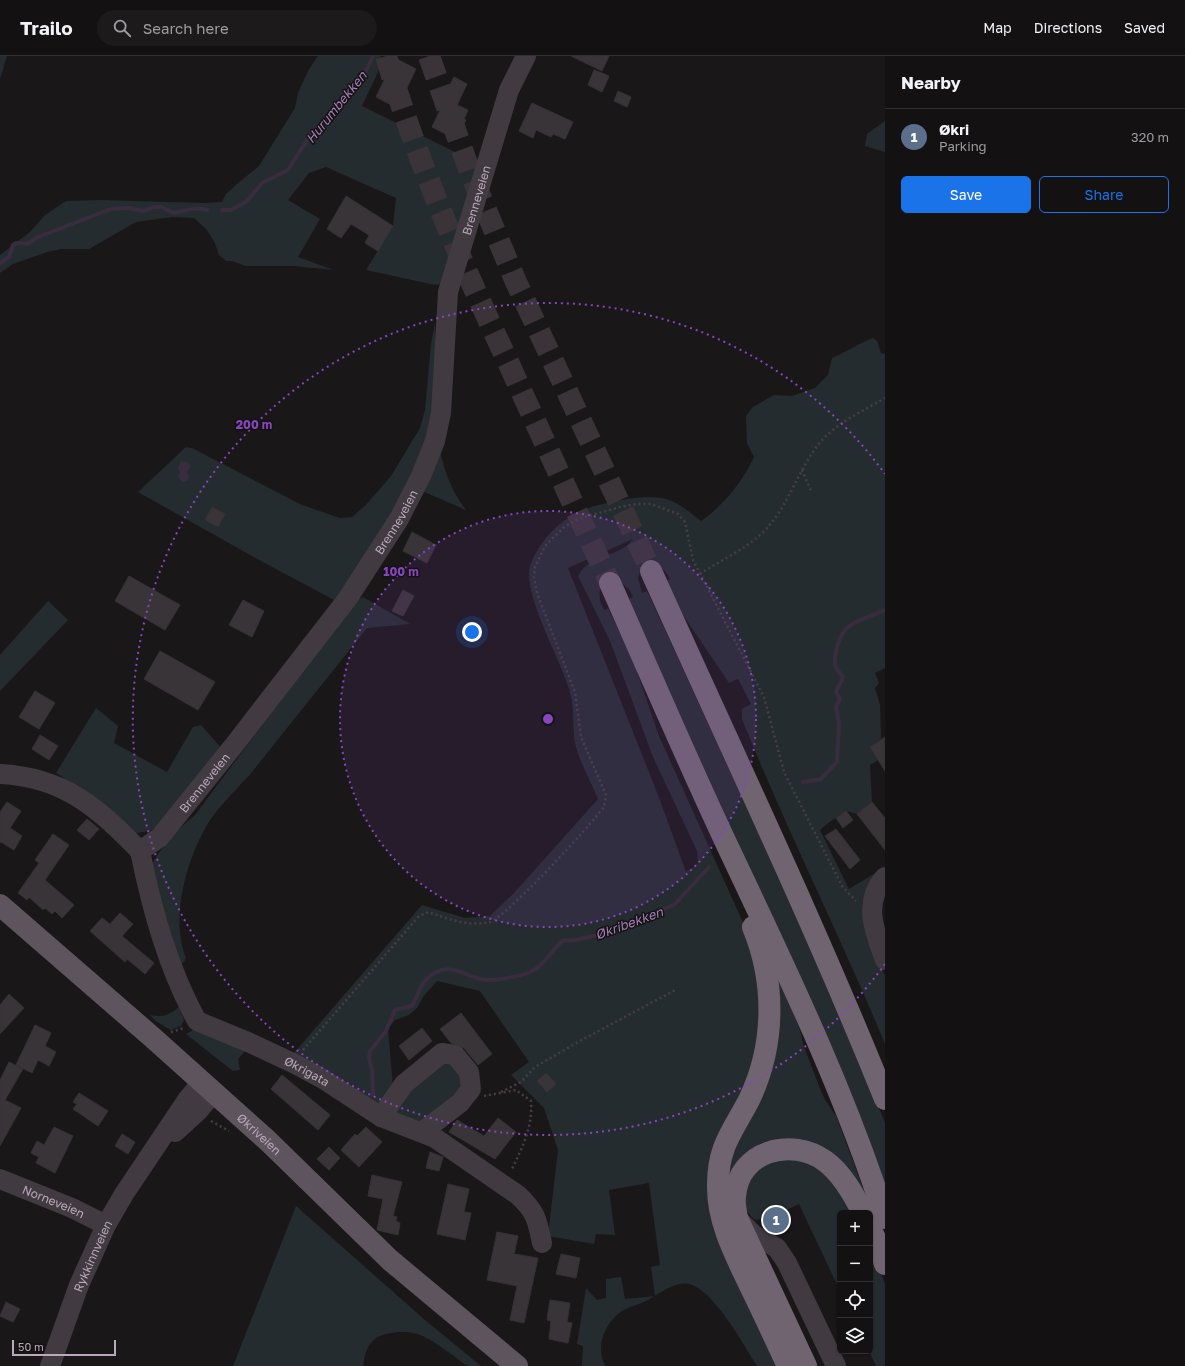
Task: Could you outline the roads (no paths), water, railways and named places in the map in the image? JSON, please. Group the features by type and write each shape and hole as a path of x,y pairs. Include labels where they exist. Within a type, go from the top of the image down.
{"highway":[{"path":"650,571 844,997 885,1099"},
{"path":"610,583 727,844 804,1007 830,1068 885,1218"},
{"path":"727,844 733,879 757,936 765,964 770,1003 768,1039 760,1072 746,1106 726,1139 718,1171 718,1200 734,1252 758,1283 806,1366"},
{"path":"844,997 870,1028 885,1063"},
{"path":"788,1366 758,1283 737,1218 735,1196 738,1180 754,1159 764,1153 783,1149 802,1149 826,1161 838,1173 861,1210"},
{"path":"873,1234 885,1264"}],"main road":[{"name":"Økriveien","path":"0,905 268,1141 390,1260 517,1366"}],"street":[{"name":"Brenneveien","path":"140,852 160,837 235,744 348,598 399,519 421,476 435,441 441,413 448,292 509,90 526,56"},
{"path":"0,774 14,774 43,781 79,797 108,819 140,852"},
{"name":"Økrigata","path":"140,852 149,895 166,951 187,1002 197,1021 248,1042 295,1064 323,1079 381,1117 422,1132 449,1147 518,1195 532,1210 537,1219 542,1243"},
{"path":"885,877 878,888 872,908 871,918 873,929 885,960"},
{"path":"381,1117 404,1084 442,1053 455,1055 468,1072 471,1089 460,1103 422,1132"},
{"name":"Rykkinnveien","path":"50,1366 79,1284 106,1225 124,1194 187,1100 208,1087"},
{"name":"Norneveien","path":"0,1179 72,1208 106,1225"},
{"path":"737,1218 754,1235 777,1248 787,1263 836,1366"},
{"path":"758,1283 787,1263"}],"waterway":[{"name":"Hurumbekken","path":"222,210 231,210 246,202 262,183 288,170 311,134 332,114 355,84 363,77 373,56"},
{"path":"0,263 9,257 13,245 16,243 27,244 38,237 111,209 128,208 143,211 154,207 161,207 174,213 194,209 207,210"},
{"name":"Økribekken","path":"803,782 821,779 837,762 839,723 836,707 840,699 836,692 843,677 836,667 835,657 842,635 852,624 885,610"},
{"name":"Økribekken","path":"373,1095 372,1070 369,1058 370,1051 386,1031 395,1010 412,1006 425,980 436,972 448,969 486,980 501,979 526,974 537,968 562,941 598,935 609,928 649,917 674,905 709,867"}],"tunnel":[{"path":"386,56 398,96 426,174 458,251 491,326 610,583"},
{"path":"429,56 470,172 516,282 651,571"}],"place":[{"name":"Økri","path":"776,1220"}]}
